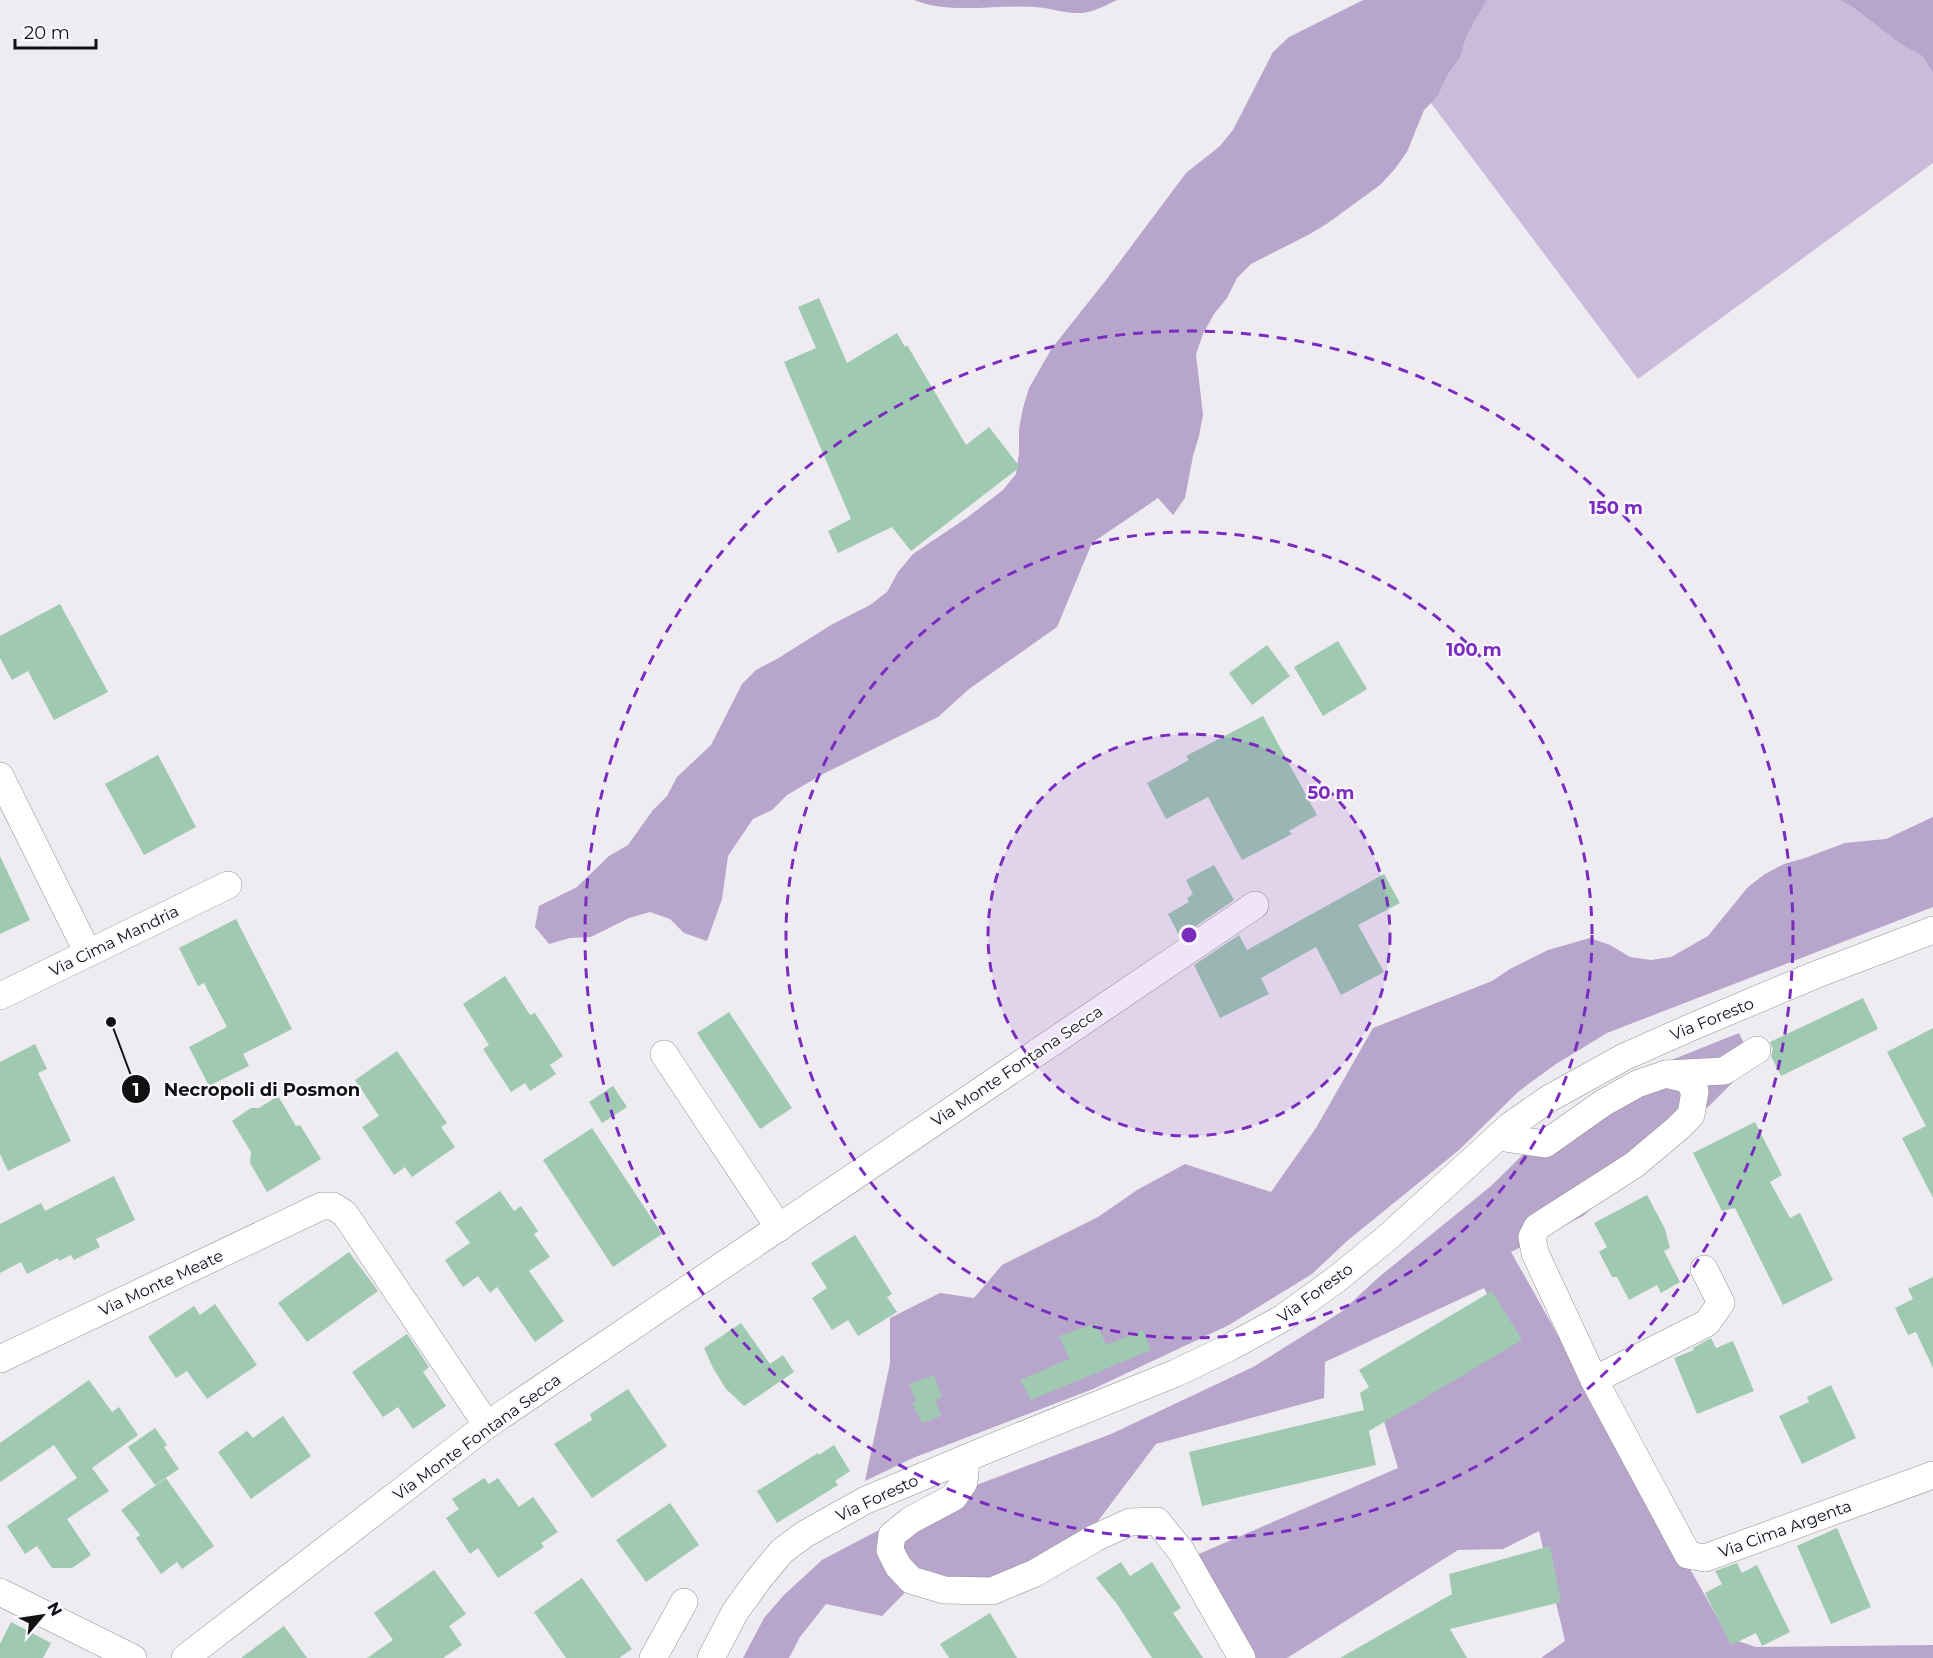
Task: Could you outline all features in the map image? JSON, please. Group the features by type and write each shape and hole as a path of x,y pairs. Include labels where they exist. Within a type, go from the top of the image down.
{"street":[{"path":"0,776 88,953"},
{"name":"Via Cima Mandria","path":"0,996 228,885"},
{"name":"Via Monte Fontana Secca","path":"185,1658 488,1425 1255,905"},
{"name":"Via Foresto","path":"711,1658 735,1612 782,1551 805,1534 866,1500 1176,1373 1230,1347 1283,1318 1338,1278 1387,1238 1511,1125 1550,1098 1624,1058 1694,1026 1815,975 1933,930"},
{"path":"1498,1137 1545,1144 1602,1103 1637,1084 1666,1074 1724,1071 1758,1050"},
{"path":"664,1054 778,1228"},
{"name":"Via Cima Argenta","path":"1666,1074 1686,1079 1695,1091 1691,1114 1634,1165 1537,1227 1532,1238 1535,1253 1594,1380 1688,1555 1705,1558 1933,1474"},
{"name":"Via Monte Meate","path":"0,1359 322,1206 333,1206 345,1214 488,1425"},
{"path":"1594,1380 1707,1323 1721,1303 1704,1269"},
{"path":"966,1458 964,1482 954,1497 911,1520 892,1535 890,1550 898,1566 911,1580 944,1590 992,1591 1035,1573 1095,1538 1130,1522 1157,1521 1181,1551 1242,1658"},
{"path":"0,1592 133,1658"},
{"path":"653,1658 684,1602"}],"shaded area":[{"path":"914,0 1117,0 1091,11 1076,13 1020,6 943,7"},
{"path":"1363,0 1487,0 1467,35 1460,58 1447,76 1438,96 1424,110 1407,152 1394,170 1380,185 1328,223 1251,264 1237,278 1227,298 1214,314 1203,334 1196,354 1203,415 1199,436 1185,498 1173,515 1158,498 1092,543 1057,627 969,689 938,717 823,774 787,795 772,810 753,819 728,856 722,899 707,941 684,933 670,919 650,912 629,918 591,937 570,938 549,944 535,927 539,906 577,887 609,856 628,845 653,810 667,796 677,777 711,745 742,684 756,670 831,625 870,605 887,592 898,572 913,554 1003,490 1016,474 1019,429 1029,388 1052,348 1186,173 1220,146 1233,130 1273,52 1289,37"},
{"path":"1487,0 1839,0 1851,6 1902,45 1922,56 1933,73 1933,163 1638,379 1431,103 1438,96 1447,76 1460,58 1467,35"},
{"path":"1839,0 1933,0 1933,73 1922,56 1902,45 1851,6"},
{"path":"1933,817 1933,907 1607,1033 1556,1064 1519,1091 1459,1150 1347,1241 1312,1274 1229,1325 1093,1389 913,1458 865,1481 890,1363 890,1318 940,1293 974,1298 1002,1265 1098,1217 1137,1190 1185,1164 1271,1192 1316,1128 1373,1028 1492,981 1548,950 1590,938 1610,945 1630,957 1651,960 1671,957 1708,936 1748,887 1765,874 1784,864 1845,843 1886,839"},
{"path":"1739,1033 1753,1062 1708,1107 1583,1216 1511,1252 1729,1638 1756,1647 1933,1645 1933,1658 1541,1658 1565,1641 1539,1531 1503,1549 1458,1550 1287,1658 1251,1658 1185,1560 1398,1468 1380,1408 1511,1342 1484,1288 1325,1362 1324,1398 1156,1444 1089,1533 1044,1578 954,1579 927,1570 882,1616 826,1604 800,1637 789,1658 743,1658 764,1618 784,1595 822,1560 932,1502 1111,1434 1253,1367 1341,1312 1379,1277 1491,1186 1551,1127 1629,1077"}],"building":[{"path":"819,298 847,363 897,333 905,347 907,345 966,445 989,427 1020,467 911,551 892,527 838,553 828,531 851,519 784,362 816,348 798,307"},
{"path":"60,604 108,692 54,720 28,671 12,680 0,658 0,636"},
{"path":"1338,641 1367,689 1323,716 1294,667"},
{"path":"1267,645 1290,676 1252,705 1229,673"},
{"path":"1263,716 1317,815 1289,831 1292,834 1242,860 1208,797 1166,819 1147,783 1189,760 1186,756"},
{"path":"158,755 196,827 144,855 105,784"},
{"path":"0,856 30,920 0,934"},
{"path":"1214,865 1234,900 1180,937 1168,914 1189,902 1187,898 1193,894 1186,880"},
{"path":"1384,874 1400,903 1358,925 1384,972 1341,995 1316,947 1261,978 1269,994 1220,1018 1194,965 1239,935 1247,950"},
{"path":"236,919 292,1029 243,1054 249,1066 209,1086 189,1047 227,1027 204,983 198,986 179,948"},
{"path":"505,976 530,1015 535,1013 563,1056 550,1065 556,1074 530,1091 525,1083 511,1092 483,1049 489,1045 463,1004"},
{"path":"1863,998 1878,1029 1781,1076 1771,1056 1773,1049 1770,1042"},
{"path":"729,1012 792,1108 760,1129 697,1033"},
{"path":"1933,1028 1933,1198 1902,1138 1926,1126 1887,1052"},
{"path":"35,1044 47,1069 38,1073 71,1141 8,1171 0,1154 0,1062"},
{"path":"397,1051 447,1123 441,1127 455,1147 412,1177 405,1167 394,1175 362,1127 379,1116 355,1080"},
{"path":"613,1086 627,1107 602,1123 589,1102"},
{"path":"278,1096 296,1126 300,1125 321,1159 267,1192 250,1163 251,1152 232,1121 251,1108 259,1108"},
{"path":"1755,1122 1782,1175 1770,1182 1790,1218 1800,1213 1833,1280 1783,1305 1735,1208 1722,1211 1693,1153"},
{"path":"592,1128 662,1234 613,1267 543,1160"},
{"path":"114,1176 135,1220 96,1239 100,1247 74,1260 71,1255 59,1261 58,1258 27,1274 21,1262 0,1273 0,1224 41,1203 45,1211"},
{"path":"500,1191 514,1211 521,1206 538,1231 534,1234 550,1257 529,1271 564,1321 535,1342 497,1287 490,1293 478,1276 463,1287 445,1260 470,1243 455,1222"},
{"path":"1647,1195 1665,1229 1670,1248 1664,1251 1680,1282 1661,1293 1657,1285 1629,1300 1617,1277 1612,1277 1599,1252 1607,1247 1594,1223"},
{"path":"855,1235 892,1294 887,1297 897,1312 858,1336 848,1320 832,1330 812,1298 827,1288 811,1263"},
{"path":"349,1252 378,1291 307,1342 278,1303"},
{"path":"1933,1277 1933,1368 1916,1332 1908,1335 1895,1308 1913,1299 1908,1289"},
{"path":"1492,1291 1522,1340 1369,1431 1376,1465 1202,1506 1189,1452 1364,1410 1360,1393 1369,1387 1359,1370"},
{"path":"215,1304 257,1365 207,1399 187,1371 176,1378 148,1337 194,1306 200,1315"},
{"path":"741,1323 770,1364 783,1355 794,1372 744,1406 726,1389 704,1348"},
{"path":"1097,1323 1106,1345 1143,1330 1151,1350 1031,1400 1020,1380 1069,1359 1059,1336"},
{"path":"407,1334 429,1367 423,1372 446,1406 413,1429 398,1407 383,1417 352,1372"},
{"path":"1711,1338 1716,1348 1733,1341 1754,1391 1697,1414 1674,1358 1694,1350 1693,1348"},
{"path":"934,1375 942,1397 935,1400 941,1416 922,1423 912,1403 916,1402 909,1384"},
{"path":"89,1380 112,1412 119,1407 138,1435 92,1468 109,1491 67,1519 91,1555 72,1568 52,1568 37,1546 25,1554 7,1526 77,1478 54,1445 0,1482 0,1443"},
{"path":"1831,1385 1856,1438 1802,1464 1779,1416 1809,1402 1807,1397"},
{"path":"628,1389 667,1446 592,1498 554,1444 592,1420 590,1414"},
{"path":"283,1416 311,1456 251,1499 218,1452 247,1431 253,1438"},
{"path":"155,1428 167,1445 164,1447 179,1469 155,1485 128,1447"},
{"path":"834,1445 850,1471 835,1481 838,1485 777,1523 757,1491"},
{"path":"166,1478 214,1546 182,1569 177,1562 161,1574 136,1538 140,1535 121,1510"},
{"path":"484,1478 489,1484 498,1478 519,1507 533,1497 558,1532 541,1543 544,1547 498,1578 478,1548 470,1554 446,1518 459,1509 452,1499"},
{"path":"670,1503 699,1545 646,1582 616,1540"},
{"path":"1837,1528 1871,1607 1831,1624 1797,1546"},
{"path":"1550,1546 1561,1602 1450,1629 1467,1658 1340,1658 1452,1594 1449,1574"},
{"path":"1121,1562 1130,1576 1152,1562 1181,1608 1173,1613 1203,1658 1152,1658 1117,1604 1096,1578"},
{"path":"1737,1563 1742,1573 1757,1565 1790,1632 1762,1646 1756,1633 1731,1645 1705,1593 1722,1584 1715,1571"},
{"path":"434,1570 466,1614 449,1626 462,1645 443,1658 367,1658 393,1640 374,1613"},
{"path":"582,1578 632,1649 619,1658 566,1658 534,1612"},
{"path":"990,1613 1017,1658 949,1658 940,1644"},
{"path":"11,1622 51,1643 43,1658 0,1658 0,1644"},
{"path":"284,1626 307,1658 241,1658"}],"place":[{"name":"Necropoli di Posmon","path":"111,1022"}]}
